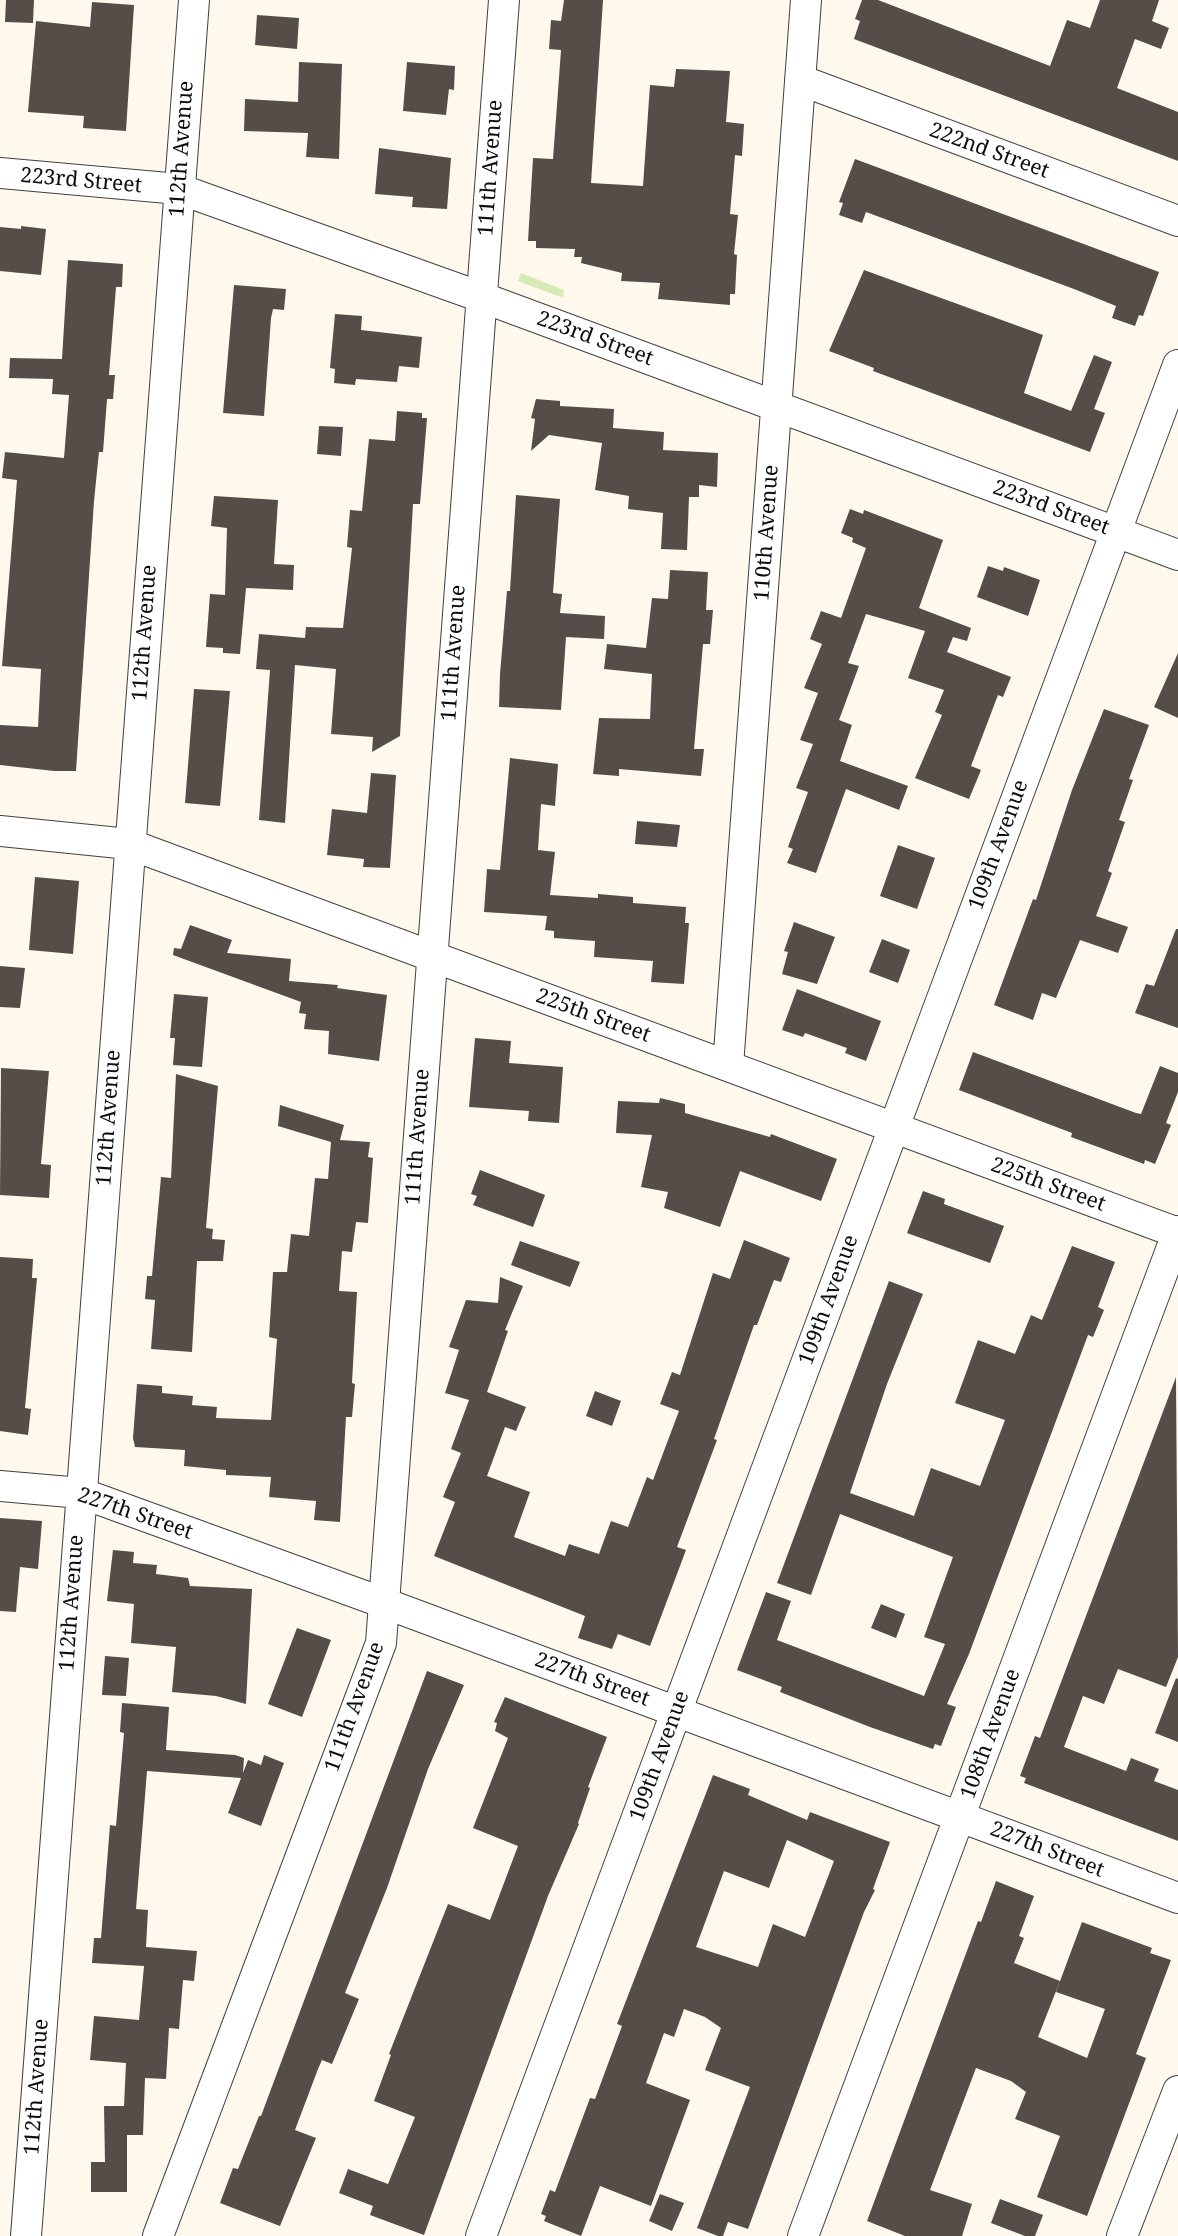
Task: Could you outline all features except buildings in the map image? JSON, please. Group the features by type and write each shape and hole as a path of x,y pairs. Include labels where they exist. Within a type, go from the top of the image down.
{"street":[{"name":"112th Avenue","path":"26,2236 194,0"},
{"name":"111th Avenue","path":"158,2236 381,1642 504,0"},
{"name":"110th Avenue","path":"728,1066 806,0"},
{"name":"222nd Street","path":"800,81 1178,221"},
{"name":"223rd Street","path":"0,173 179,189 481,297 1178,555"},
{"name":"109th Avenue","path":"481,2236 1178,365"},
{"name":"225th Street","path":"0,831 129,844 1178,1232"},
{"name":"108th Avenue","path":"803,2236 1178,1232"},
{"name":"227th Street","path":"0,1486 81,1493 1178,1898"},
{"path":"1122,2236 1178,2091"}],"green space":[{"path":"521,273 564,290 563,298 518,281"}]}
